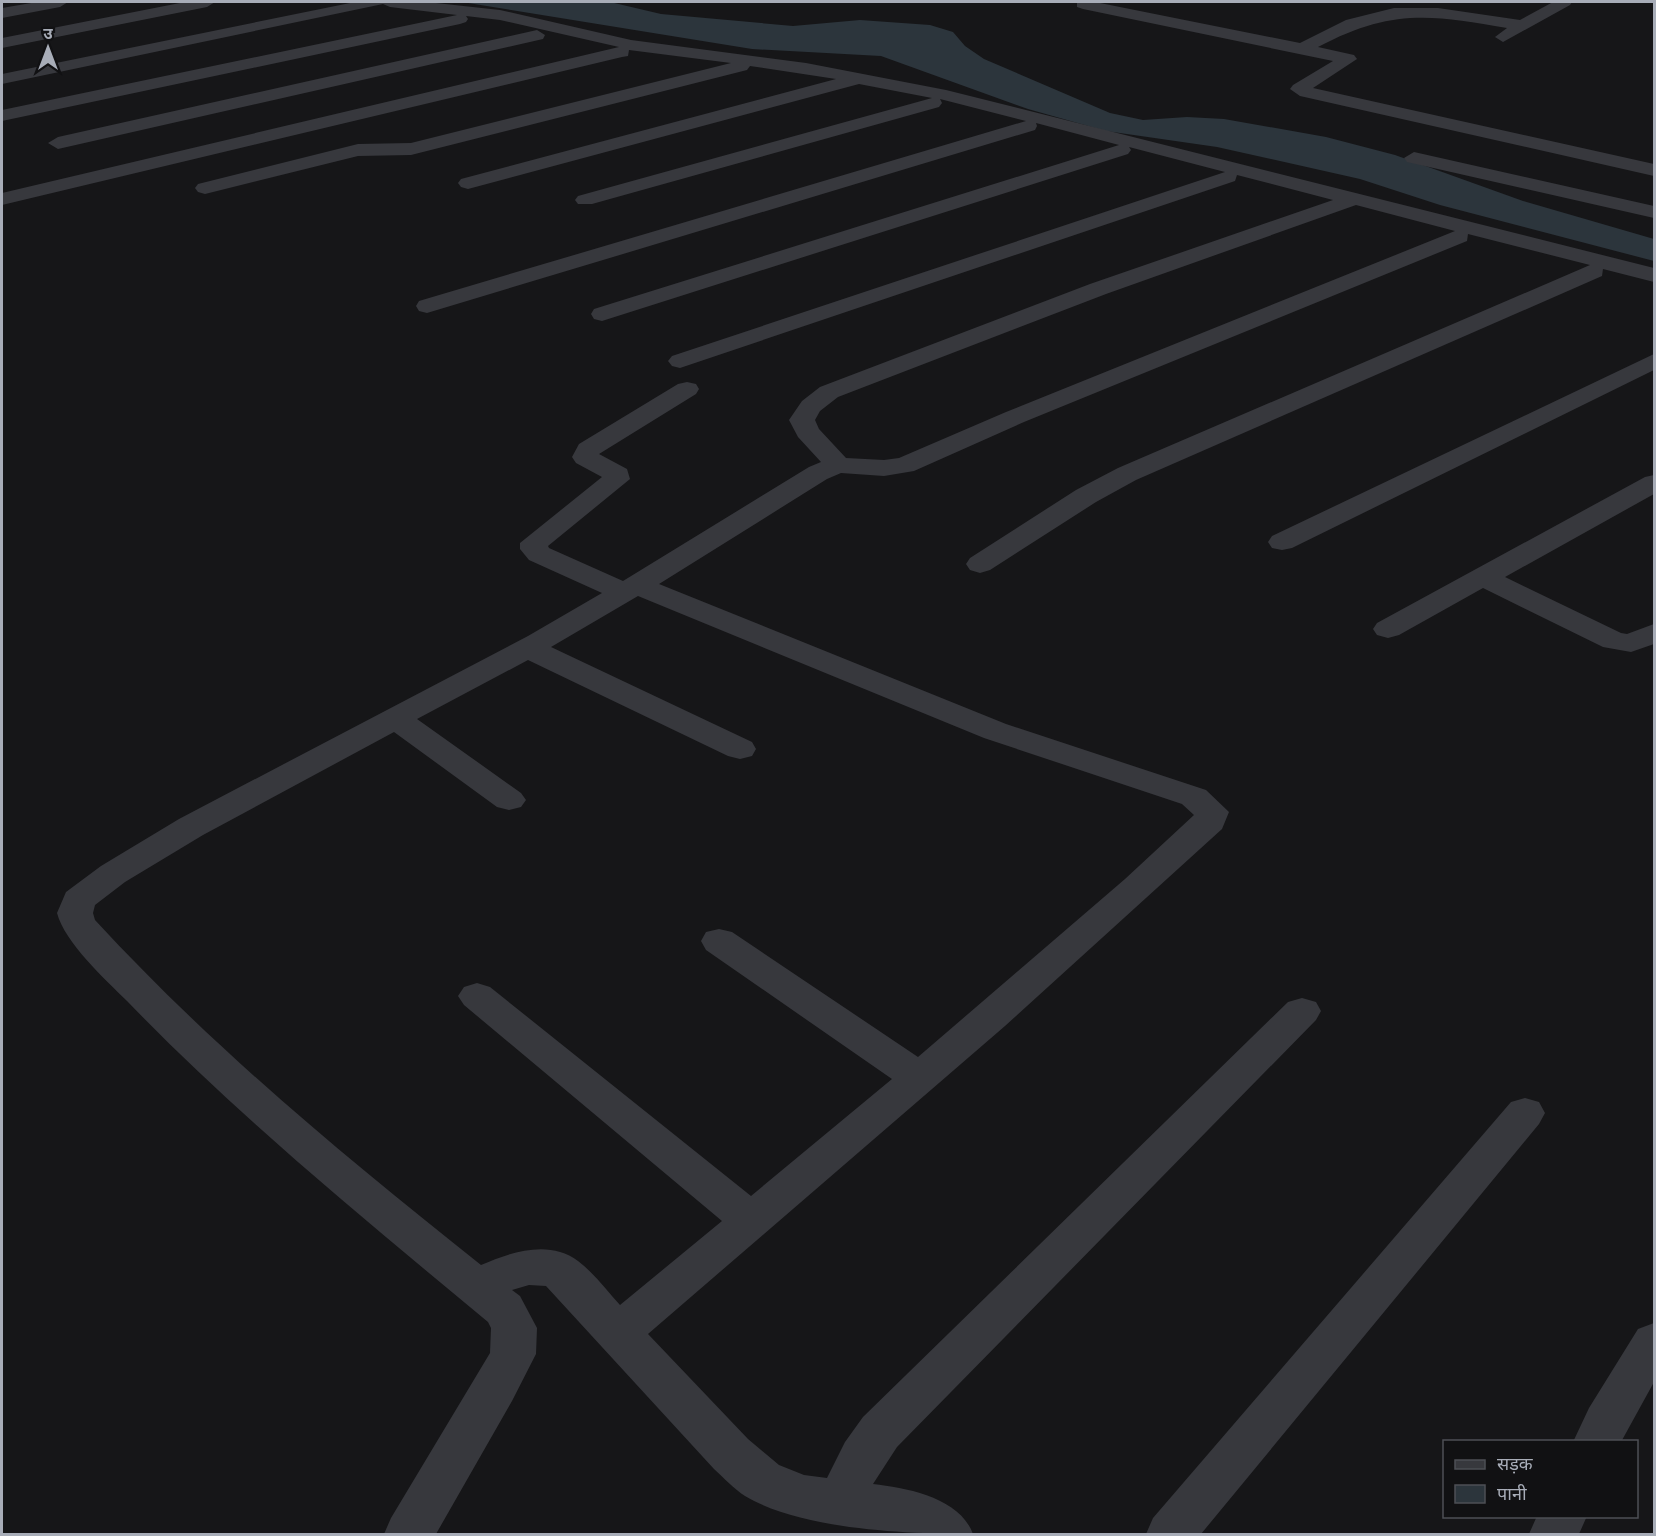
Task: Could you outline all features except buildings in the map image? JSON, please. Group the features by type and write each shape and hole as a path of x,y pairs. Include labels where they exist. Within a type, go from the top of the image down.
{"street":[{"path":"2,13 60,2"},
{"path":"2,43 207,2"},
{"path":"2,79 376,2"},
{"path":"390,2 466,14 500,15 630,45 760,61 852,80 933,103 1228,177 1348,201 1459,236 1654,287"},
{"path":"1498,40 1564,2"},
{"path":"1083,4 1348,59 1301,87 1301,91 1654,170"},
{"path":"1302,49 1351,24 1406,12 1443,12 1523,26"},
{"path":"2,116 466,14 537,35 622,52 852,80 946,95 1348,201 1654,275"},
{"path":"58,143 537,35"},
{"path":"2,199 622,52"},
{"path":"205,188 358,150 404,150 440,142 760,61"},
{"path":"468,183 852,80"},
{"path":"585,200 933,103"},
{"path":"427,306 1028,126"},
{"path":"440,142 511,171"},
{"path":"602,314 1121,150"},
{"path":"1414,158 1654,212"},
{"path":"680,361 1228,177"},
{"path":"838,465 807,432 802,420 811,406 829,392 1098,289 1348,201"},
{"path":"409,1534 513,1354 514,1328 504,1309 255,1103 127,981 78,924 75,913 79,900 113,874 191,827 528,648 818,473 838,465 884,468 905,465 1015,417 1459,236"},
{"path":"980,564 1086,496 1127,474 1594,271"},
{"path":"1282,542 1654,361"},
{"path":"618,1333 752,1221 1125,899 1210,821 1212,812 1194,797 995,730 539,554 534,549 534,543 617,479 618,475 612,471 585,458 588,450 687,389"},
{"path":"1388,629 1654,483"},
{"path":"1483,577 1614,641 1631,644 1654,633"},
{"path":"528,648 740,749"},
{"path":"396,719 509,800"},
{"path":"719,941 919,1078"},
{"path":"477,996 752,1221"},
{"path":"843,1503 849,1479 860,1457 880,1432 1302,1011"},
{"path":"1171,1534 1525,1113"},
{"path":"476,1286 521,1267 535,1265 550,1267 562,1273 731,1454 762,1480 800,1497 900,1509 927,1519 948,1534"},
{"path":"1597,1440 1654,1342"},
{"path":"1554,1534 1561,1518"}],"water":[{"path":"462,2 610,2 661,14 793,26 860,20 930,25 953,32 965,46 984,59 1110,113 1143,120 1187,117 1224,119 1326,137 1395,155 1523,201 1654,239 1654,261 1440,205 1360,179 1217,147 1106,131 1028,109 881,56 752,49"}]}
